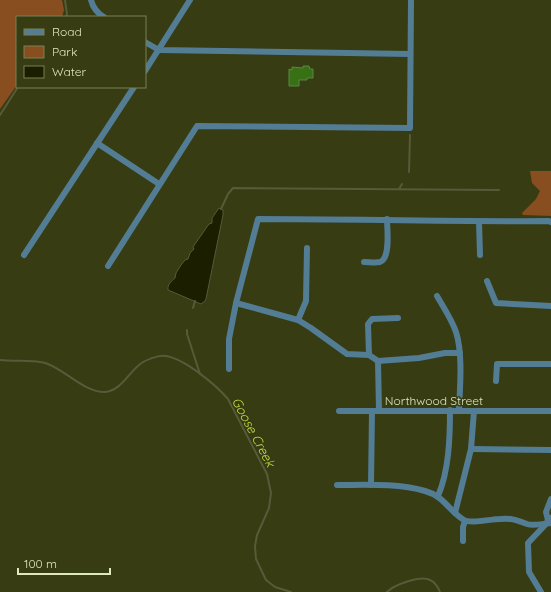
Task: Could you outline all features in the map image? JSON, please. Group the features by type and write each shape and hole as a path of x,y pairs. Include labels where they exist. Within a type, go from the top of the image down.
{"street":[{"path":"90,0 98,13 102,16"},
{"path":"146,70 190,0"},
{"path":"108,266 197,126 410,128 411,0"},
{"path":"146,43 159,50 410,54"},
{"path":"24,255 133,88"},
{"path":"97,144 159,184"},
{"path":"229,369 229,339 236,304 258,219 387,219 479,222 551,222"},
{"path":"364,262 382,261 387,254 387,219"},
{"path":"479,222 480,255"},
{"path":"298,320 306,301 307,248"},
{"path":"487,281 496,303 551,306"},
{"path":"438,296 456,333 460,353 459,410"},
{"path":"236,304 298,320 348,354 369,355 378,361 419,358 445,352 460,353"},
{"path":"369,355 368,324 372,319 398,318"},
{"name":"Northwood Street","path":"378,361 376,411 551,411"},
{"path":"496,381 497,364 551,364"},
{"path":"339,410 376,411 371,485"},
{"path":"438,496 443,485 446,465 450,410"},
{"path":"455,513 471,449 474,411"},
{"path":"471,449 551,450"},
{"path":"337,485 371,485 425,490 438,496 465,521 473,522 486,519 511,518 528,524 549,521"},
{"path":"549,521 546,512 551,499"},
{"path":"463,541 465,521"},
{"path":"541,592 529,572 528,543 549,521"}],"green space":[{"path":"0,0 62,0 64,10 62,16 16,16 16,86 0,109"},
{"path":"530,171 551,171 551,216 523,215 522,213 536,199 540,191 532,183"}],"water":[{"path":"219,208 223,210 223,215 206,299 201,304 168,290 168,286 175,278 181,265 188,259 190,253 194,249 193,247 195,244 209,224 212,223 212,218"}],"building":[{"path":"303,66 309,66 310,69 313,69 313,78 299,80 299,86 289,86 289,69 292,70 292,67 303,68"}],"waterway":[{"path":"65,0 66,16"},
{"path":"0,115 17,88"},
{"path":"409,172 410,135"},
{"path":"399,189 402,184"},
{"path":"221,209 228,194 233,188 499,190"},
{"path":"193,308 195,301"},
{"path":"187,330 200,374"},
{"name":"Goose Creek","path":"0,360 43,362 55,367 91,389 105,392 115,389 134,369 141,364 151,358 159,356 174,358 200,373 228,399 267,474 271,493 269,508 257,535 255,546 256,559 266,580 275,587 291,592"},
{"name":"Goose Creek","path":"387,592 401,584 420,579 432,581 440,592"}]}
